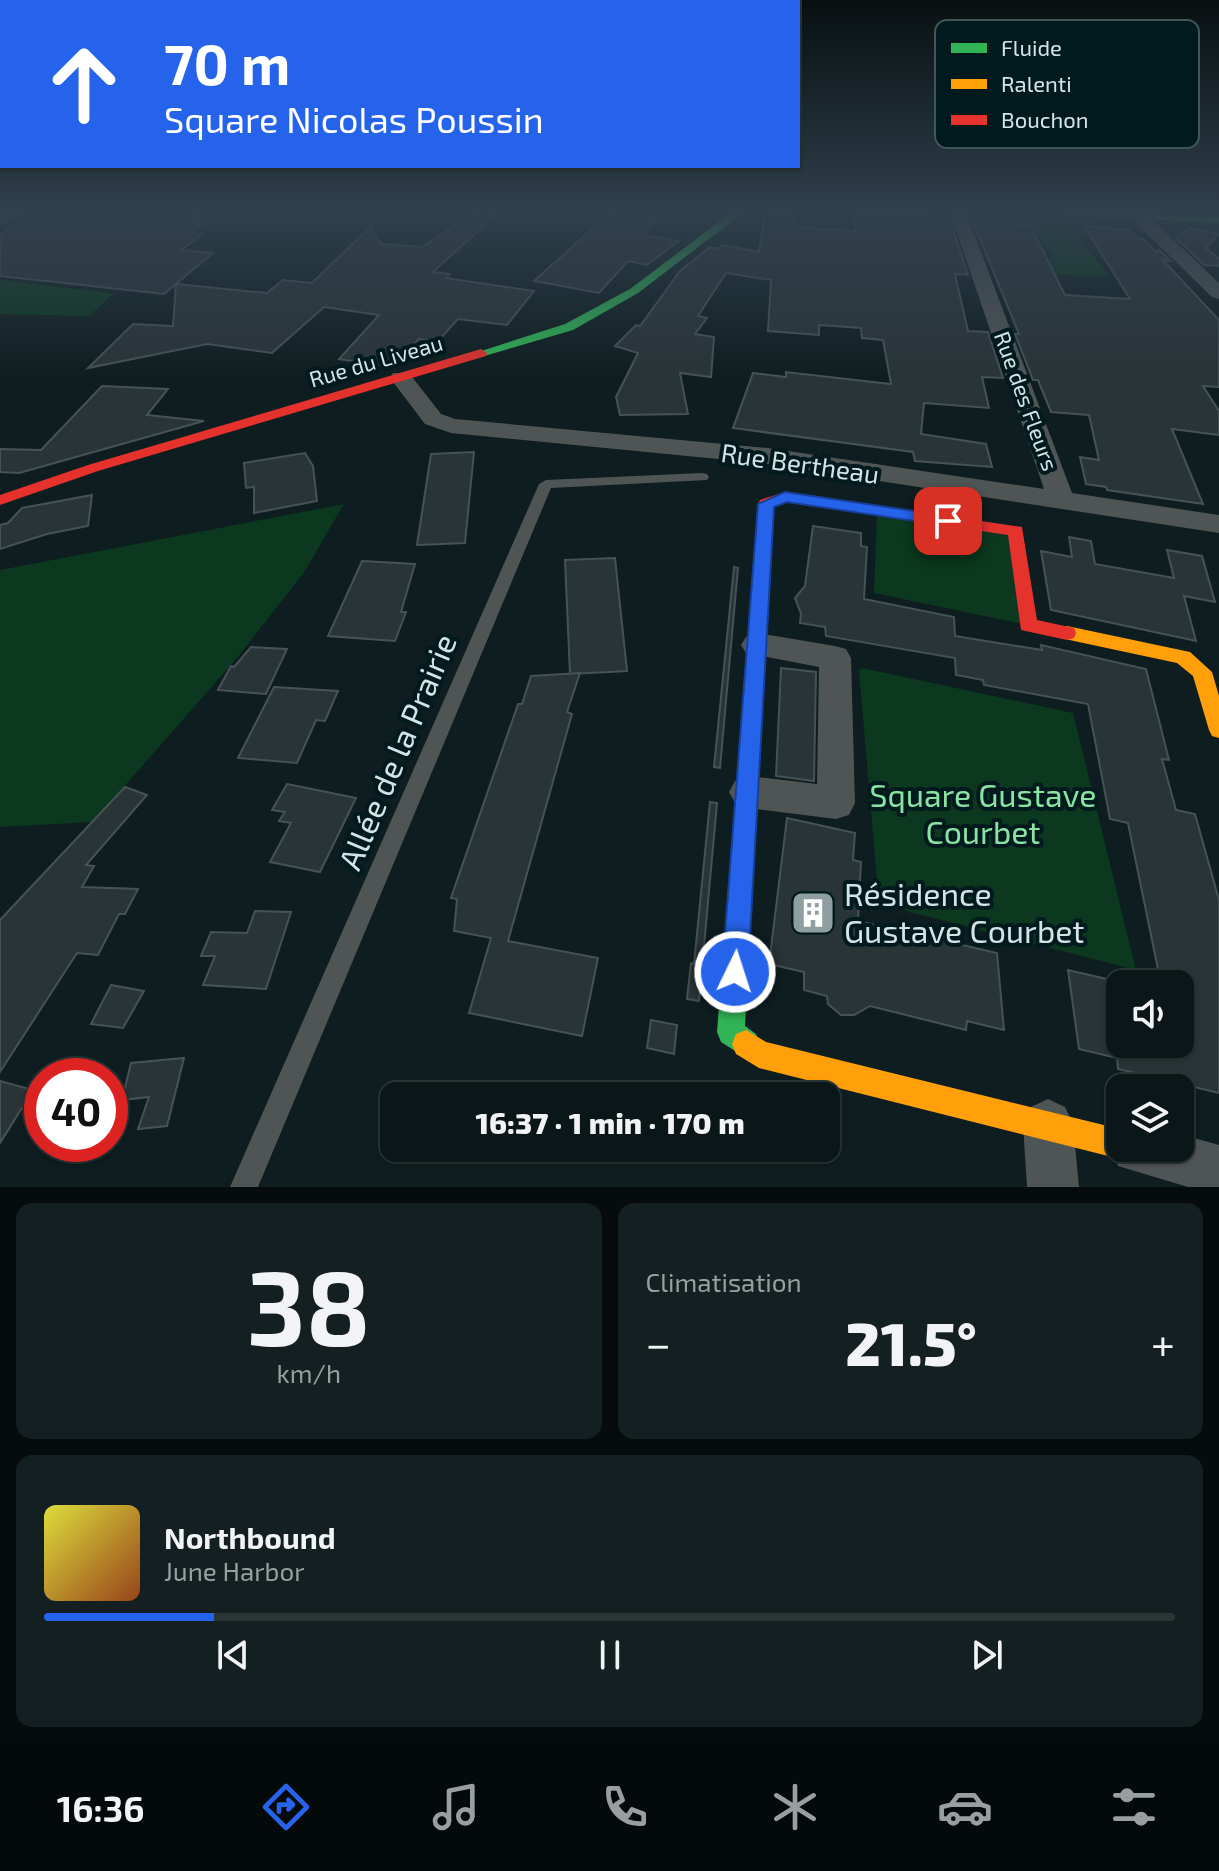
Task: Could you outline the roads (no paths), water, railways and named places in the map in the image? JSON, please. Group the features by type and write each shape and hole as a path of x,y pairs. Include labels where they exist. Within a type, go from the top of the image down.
{"street":[{"name":"Rue du Liveau","path":"0,500 93,468 541,337 596,315 667,267"},
{"name":"Rue des Fleurs","path":"978,267 1061,500"},
{"path":"1192,267 1219,293"},
{"name":"Rue Bertheau","path":"401,378 433,419 451,426 768,456 1219,524"},
{"path":"948,521 950,485"},
{"path":"1106,1140 759,1054 731,1032 766,504 785,497 1016,531 1028,625 1183,657 1202,672 1219,730"},
{"path":"748,792 836,803 835,658 757,645"},
{"path":"1048,1124 1053,1187"},
{"path":"1189,1162 1219,1170"}],"lane":[{"name":"Allée de la Prairie","path":"244,1187 546,484 702,477"}],"place":[{"name":"Résidence Gustave Courbet","path":"813,913"}],"park label":[{"name":"Square Gustave Courbet","path":"983,814"}]}
